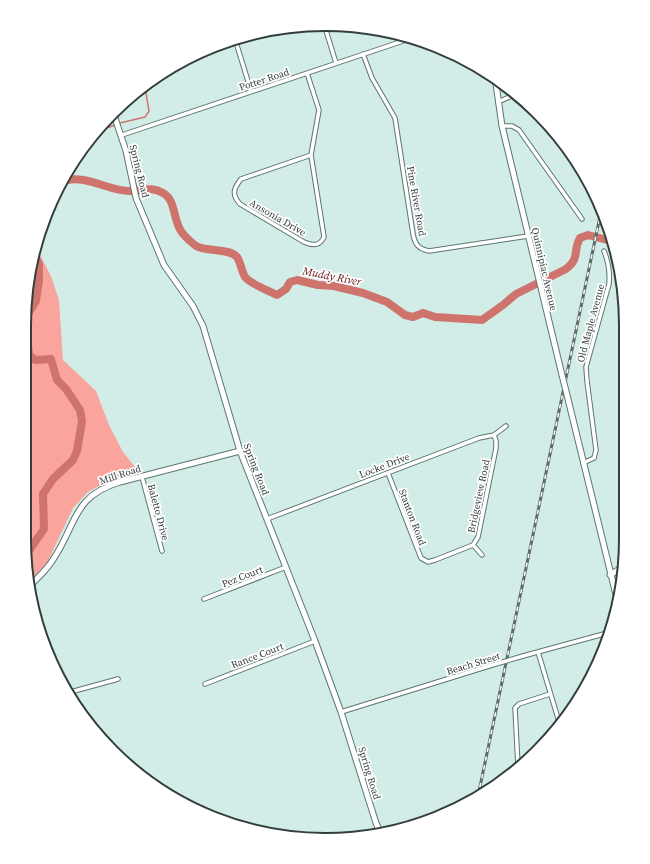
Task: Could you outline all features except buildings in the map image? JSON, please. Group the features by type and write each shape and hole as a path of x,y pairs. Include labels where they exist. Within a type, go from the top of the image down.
{"street":[{"path":"326,31 336,63"},
{"name":"Potter Road","path":"122,135 402,41"},
{"path":"237,45 251,91"},
{"name":"Pine River Road","path":"363,54 372,78 395,118 416,246 429,251 528,236"},
{"name":"Ansonia Drive","path":"307,73 319,110 311,155 324,237 320,243 314,245 304,242 240,204 236,200 235,195 235,187 241,179 311,155"},
{"name":"Quinnipiac Avenue","path":"496,87 502,126 614,589"},
{"path":"498,102 510,97"},
{"name":"Spring Road","path":"116,119 122,135 135,194 164,265 193,306 202,326 240,451 315,641 341,712 378,828"},
{"path":"502,126 512,126 519,130 582,219"},
{"name":"Old Maple Avenue","path":"583,463 594,458 596,450 586,367 609,284 609,264 604,252"},
{"name":"Locke Drive","path":"266,519 479,438 494,435 506,426"},
{"name":"Bridgeview Road","path":"482,555 473,545 478,537 496,448 494,435"},
{"name":"Mill Road","path":"35,581 48,568 55,558 78,512 90,498 106,487 240,451"},
{"name":"Stanton Road","path":"388,473 421,558 428,562 473,545"},
{"name":"Baletto Drive","path":"142,477 162,551"},
{"name":"Pez Court","path":"204,599 286,567"},
{"path":"610,575 617,571"},
{"name":"Beach Street","path":"341,712 489,666 603,634"},
{"name":"Rance Court","path":"205,684 315,641"},
{"path":"538,652 558,718"},
{"path":"74,691 118,679"},
{"path":"518,761 515,708 519,704 550,694"}],"shaded area":[{"path":"40,254 51,276 59,300 63,360 96,391 109,425 123,452 139,472 108,481 88,492 73,508 48,561 34,577 31,539 31,325 34,287"}],"waterway":[{"path":"120,123 145,117 149,111 146,92"},
{"path":"107,128 115,125"},
{"name":"Muddy River","path":"69,179 89,181 122,190 130,191 151,189 163,193 170,200 178,226 182,233 190,241 201,248 229,252 233,254 237,257 247,279 277,295 286,289 290,282 297,280 318,285 334,286 363,293 387,302 405,315 413,317 423,313 435,317 482,320 516,294 566,269 571,265 575,258 580,238 588,235 606,240"},
{"name":"Muddy River","path":"32,307 36,301 39,281 38,262"},
{"name":"Muddy River","path":"31,357 35,360 51,359 57,380 66,389 80,410 82,421 77,451 73,460 53,479 43,494 44,529 31,547"}],"railway":[{"path":"480,789 599,219"}]}
